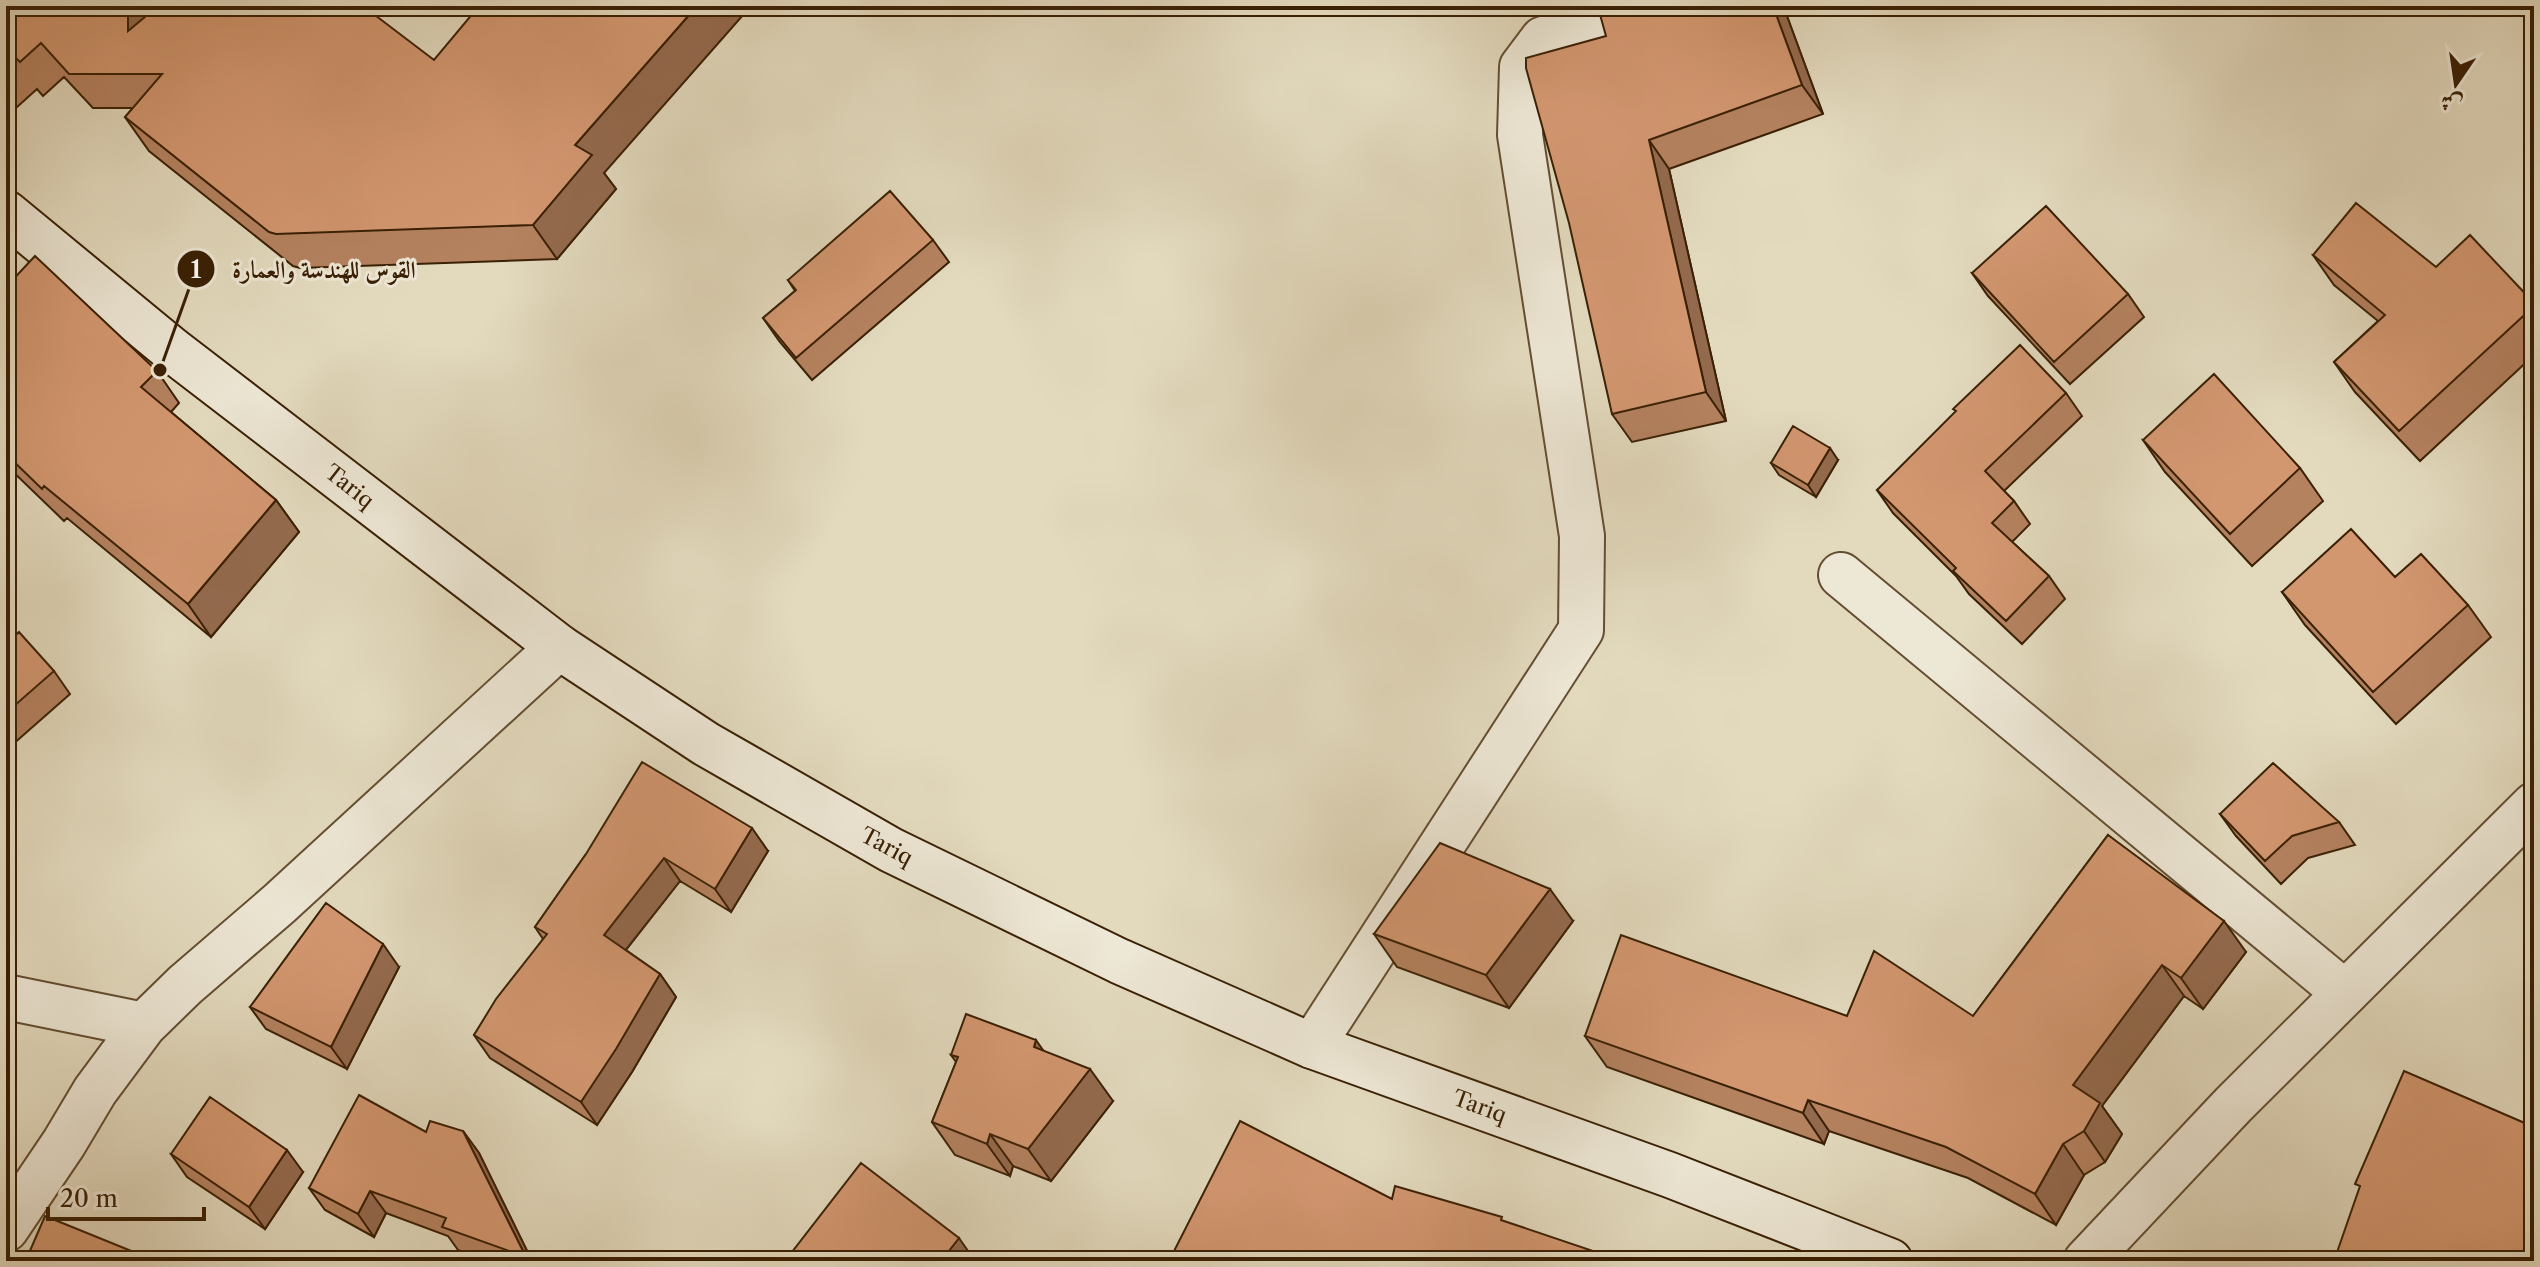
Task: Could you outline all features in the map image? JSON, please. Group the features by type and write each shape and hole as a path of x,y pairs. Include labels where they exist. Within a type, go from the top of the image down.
{"street":[{"path":"1312,1046 1581,630 1582,536 1520,135 1522,67 1543,39 1641,6"},
{"name":"Tariq","path":"6,213 171,349 559,647 694,737 891,850 1119,961 1312,1046 1670,1175 1890,1261"},
{"path":"1841,575 2345,993"},
{"path":"6,1229 95,1091 144,1025 559,647"},
{"path":"2086,1261 2233,1105 2534,805"},
{"path":"6,997 144,1025"}],"building":[{"path":"6,6 128,6 128,31 158,6 363,6 434,60 479,6 697,6 575,145 592,155 533,225 276,234 269,232 125,117 162,74 69,74 41,43 20,62 14,56 6,62"},
{"path":"1613,6 1773,6 1802,85 1649,140 1706,392 1612,414 1569,223 1526,68 1526,58 1606,36 1599,11"},
{"path":"890,191 933,240 796,358 763,318 796,290 788,280"},
{"path":"2356,203 2436,267 2470,235 2534,303 2399,431 2334,362 2385,315 2313,255"},
{"path":"2046,206 2128,294 2054,362 1972,273"},
{"path":"35,256 157,371 141,387 276,500 188,604 44,486 42,489 6,454 6,287"},
{"path":"2020,345 2066,393 1985,471 2014,501 1992,523 2049,576 2006,621 1953,571 1956,568 1877,490 1956,411 1953,409"},
{"path":"2214,374 2300,468 2230,534 2143,440"},
{"path":"1793,426 1830,448 1808,485 1771,463"},
{"path":"2351,529 2395,577 2421,554 2468,605 2373,692 2282,592"},
{"path":"19,632 54,671 6,713 6,644"},
{"path":"642,762 752,828 715,889 664,858 604,935 660,974 581,1102 474,1035 496,999 547,934 535,927 586,854"},
{"path":"2273,763 2339,822 2292,836 2265,861 2220,814"},
{"path":"2108,835 2224,921 2181,978 2162,965 2073,1085 2100,1103 2084,1131 2063,1144 2035,1194 1946,1147 1808,1100 1803,1113 1585,1036 1621,935 1847,1016 1874,951 1973,1016"},
{"path":"1440,843 1550,889 1486,975 1374,934"},
{"path":"326,903 383,944 331,1047 250,1007"},
{"path":"966,1014 1036,1040 1034,1047 1090,1069 1028,1149 990,1134 987,1144 932,1122 958,1057 951,1055"},
{"path":"2404,1071 2534,1127 2534,1261 2334,1261 2360,1186 2355,1184"},
{"path":"359,1095 426,1132 430,1121 463,1131 526,1257 442,1227 446,1218 370,1191 358,1214 309,1188"},
{"path":"210,1097 287,1150 249,1207 171,1154"},
{"path":"1240,1121 1392,1199 1395,1186 1502,1217 1501,1220 1602,1254 1599,1261 1169,1261"},
{"path":"861,1163 959,1238 941,1261 785,1261"},
{"path":"45,1216 156,1261 26,1260"}],"place":[{"name":"القوس للهندسة والعمارة","path":"160,370"}]}
